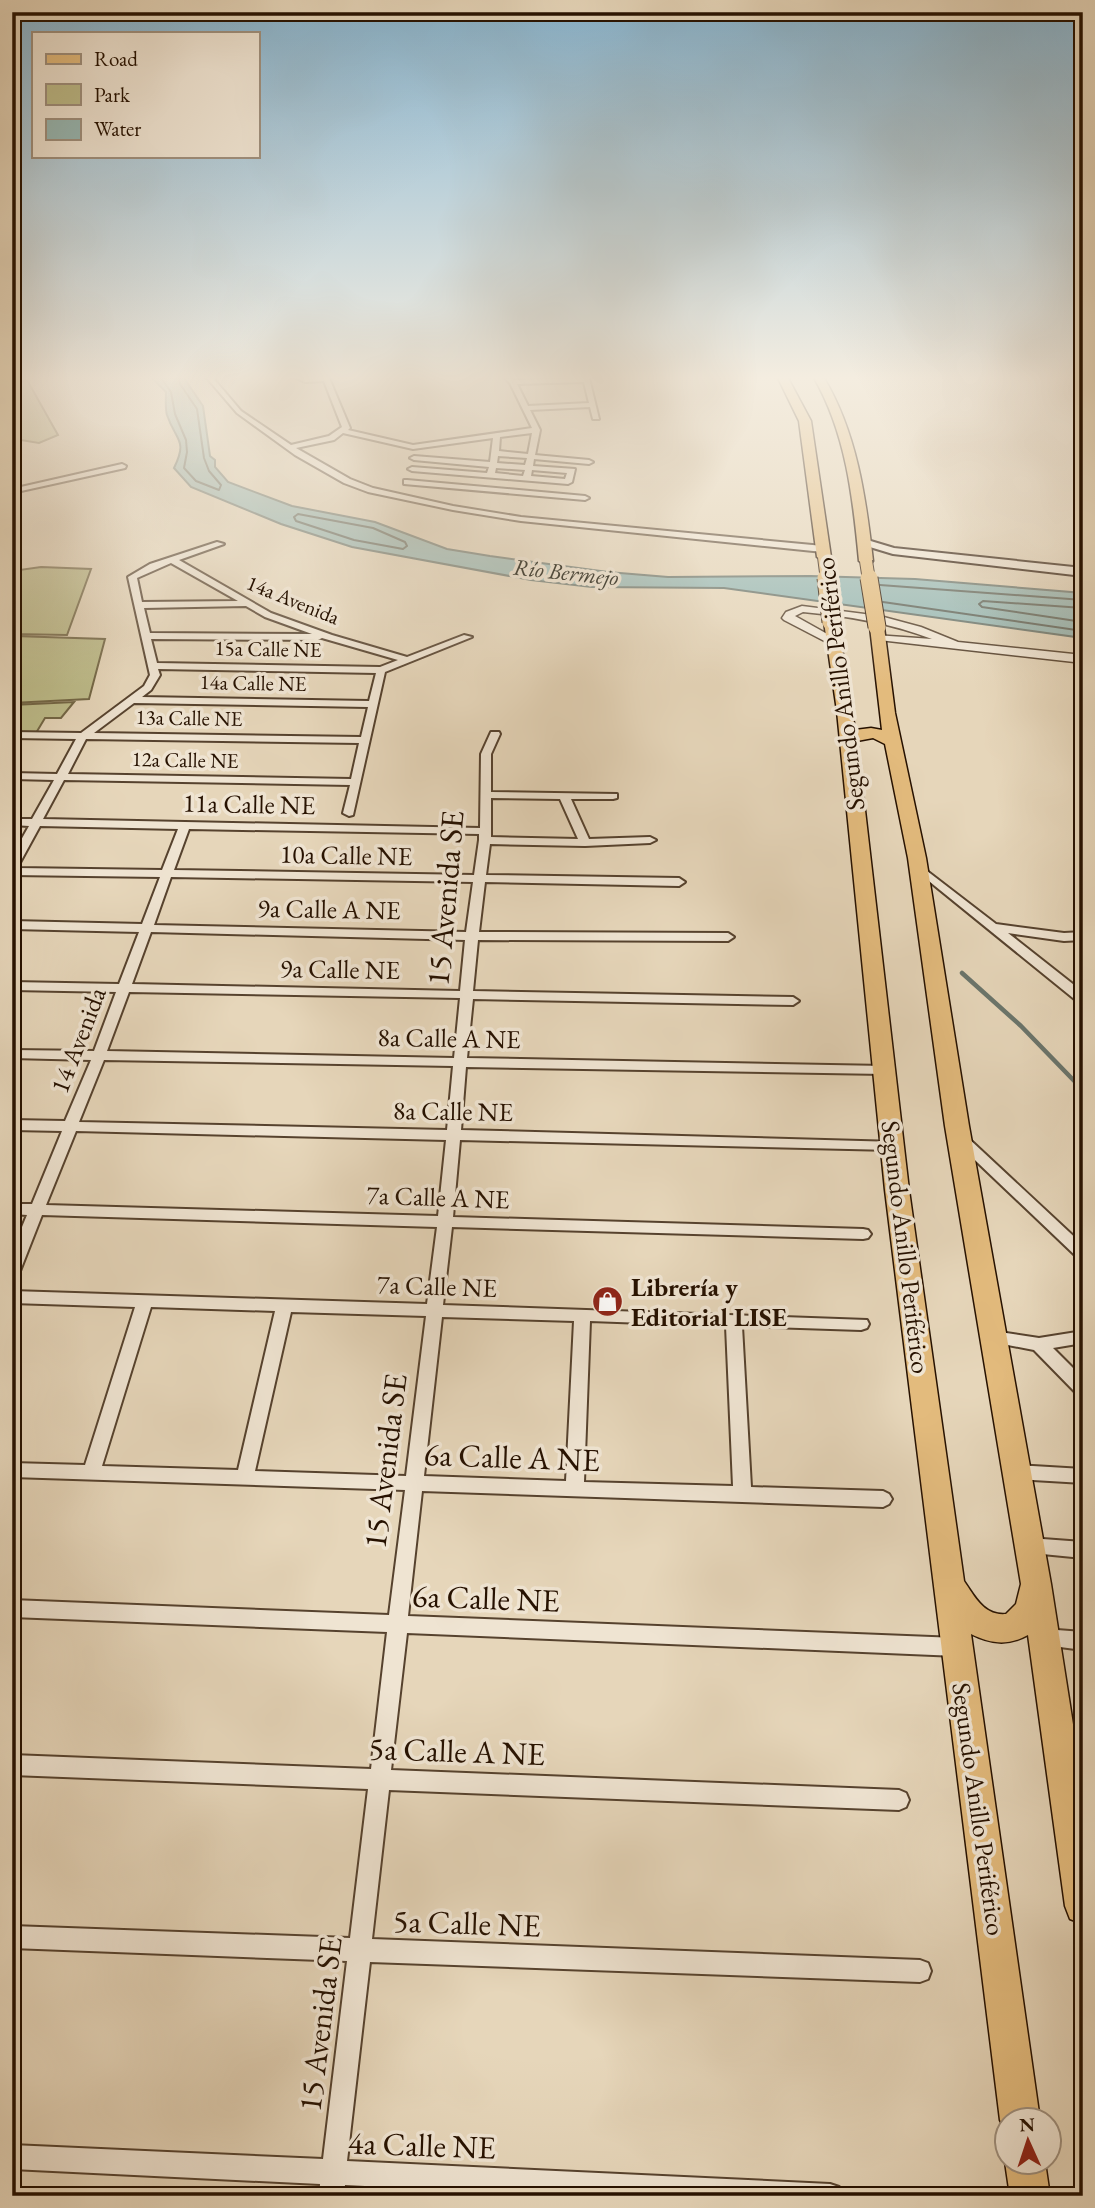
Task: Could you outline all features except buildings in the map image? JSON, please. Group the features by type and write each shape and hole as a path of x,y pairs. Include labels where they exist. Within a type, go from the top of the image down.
{"main road":[{"name":"Segundo Anillo Periférico","path":"814,481 845,711 892,1145 1018,2106"},
{"name":"Segundo Anillo Periférico","path":"852,481 878,632 887,713 918,867 959,1138 1044,1638 1075,1795 1083,1906"},
{"path":"865,552 1083,573"},
{"path":"845,711 864,720 878,718 887,713"},
{"path":"847,739 859,733 874,732 893,741"},
{"path":"947,1575 961,1605 975,1621 1003,1629 1018,1626 1028,1616 1036,1584"},
{"path":"1028,2176 1030,2196"}],"street":[{"path":"20,481 41,484"},
{"path":"12,491 54,481"},
{"path":"347,481 396,496 521,519 824,553"},
{"path":"447,485 449,481"},
{"path":"484,489 488,481"},
{"path":"524,496 527,481"},
{"path":"548,481 568,482 564,495"},
{"path":"396,496 407,482 484,489 524,496 564,495 585,498"},
{"path":"12,869 83,736 134,700 148,688 155,675 132,577 137,572 220,544"},
{"name":"14a Avenida","path":"172,561 246,604 329,638 407,660"},
{"path":"140,604 246,604"},
{"path":"833,632 788,618 790,614 802,609 885,618 955,645"},
{"path":"878,632 955,645 1083,659"},
{"path":"145,636 329,638"},
{"path":"349,813 381,670 467,637"},
{"name":"15a Calle NE","path":"155,666 381,670"},
{"name":"14a Calle NE","path":"134,700 372,704"},
{"name":"15 Avenida SE","path":"332,2185 444,1222 472,936 485,835 486,754 495,734"},
{"name":"13a Calle NE","path":"12,735 365,740"},
{"name":"12a Calle NE","path":"12,776 356,782"},
{"path":"486,795 613,796"},
{"path":"565,797 585,843"},
{"name":"11a Calle NE","path":"12,822 485,835 585,843 650,840"},
{"name":"14 Avenida","path":"12,1271 99,1056 185,825"},
{"path":"918,867 1083,999"},
{"name":"10a Calle NE","path":"12,869 480,881 679,882"},
{"name":"9a Calle A NE","path":"12,925 472,936 728,937"},
{"path":"993,927 1080,939"},
{"name":"9a Calle NE","path":"12,986 793,1001"},
{"name":"8a Calle A NE","path":"12,1054 885,1070"},
{"name":"8a Calle NE","path":"12,1125 892,1145"},
{"path":"959,1138 1083,1254"},
{"name":"7a Calle A NE","path":"12,1209 863,1234"},
{"name":"7a Calle NE","path":"12,1297 861,1324"},
{"path":"91,1472 145,1301"},
{"path":"245,1478 284,1306"},
{"path":"575,1489 582,1315"},
{"path":"734,1320 742,1494"},
{"path":"993,1337 1039,1344 1083,1337"},
{"path":"1039,1344 1083,1389"},
{"name":"6a Calle A NE","path":"12,1470 883,1499"},
{"path":"1016,1472 1083,1476"},
{"path":"1029,1546 1083,1550"},
{"name":"6a Calle NE","path":"12,1608 957,1647"},
{"path":"1044,1638 1083,1641"},
{"name":"5a Calle A NE","path":"12,1765 899,1800"},
{"name":"5a Calle NE","path":"12,1937 920,1971"},
{"name":"4a Calle NE","path":"12,2157 332,2185 830,2196"}],"green space":[{"path":"41,567 91,569 67,635 12,634 12,571"},
{"path":"14,636 105,639 89,699 12,703"},
{"path":"74,702 61,718 45,718 36,733 12,733 12,705"}],"water":[{"name":"Río Bermejo","path":"186,481 227,481 292,506 375,522 447,549 608,572 668,577 811,576 915,579 1083,593 1083,638 724,588 592,587 531,580 352,547 281,524 191,487"}],"waterway":[{"path":"962,973 1021,1026 1083,1090"}],"place":[{"name":"Librería y Editorial LISE","path":"608,1302"}]}
